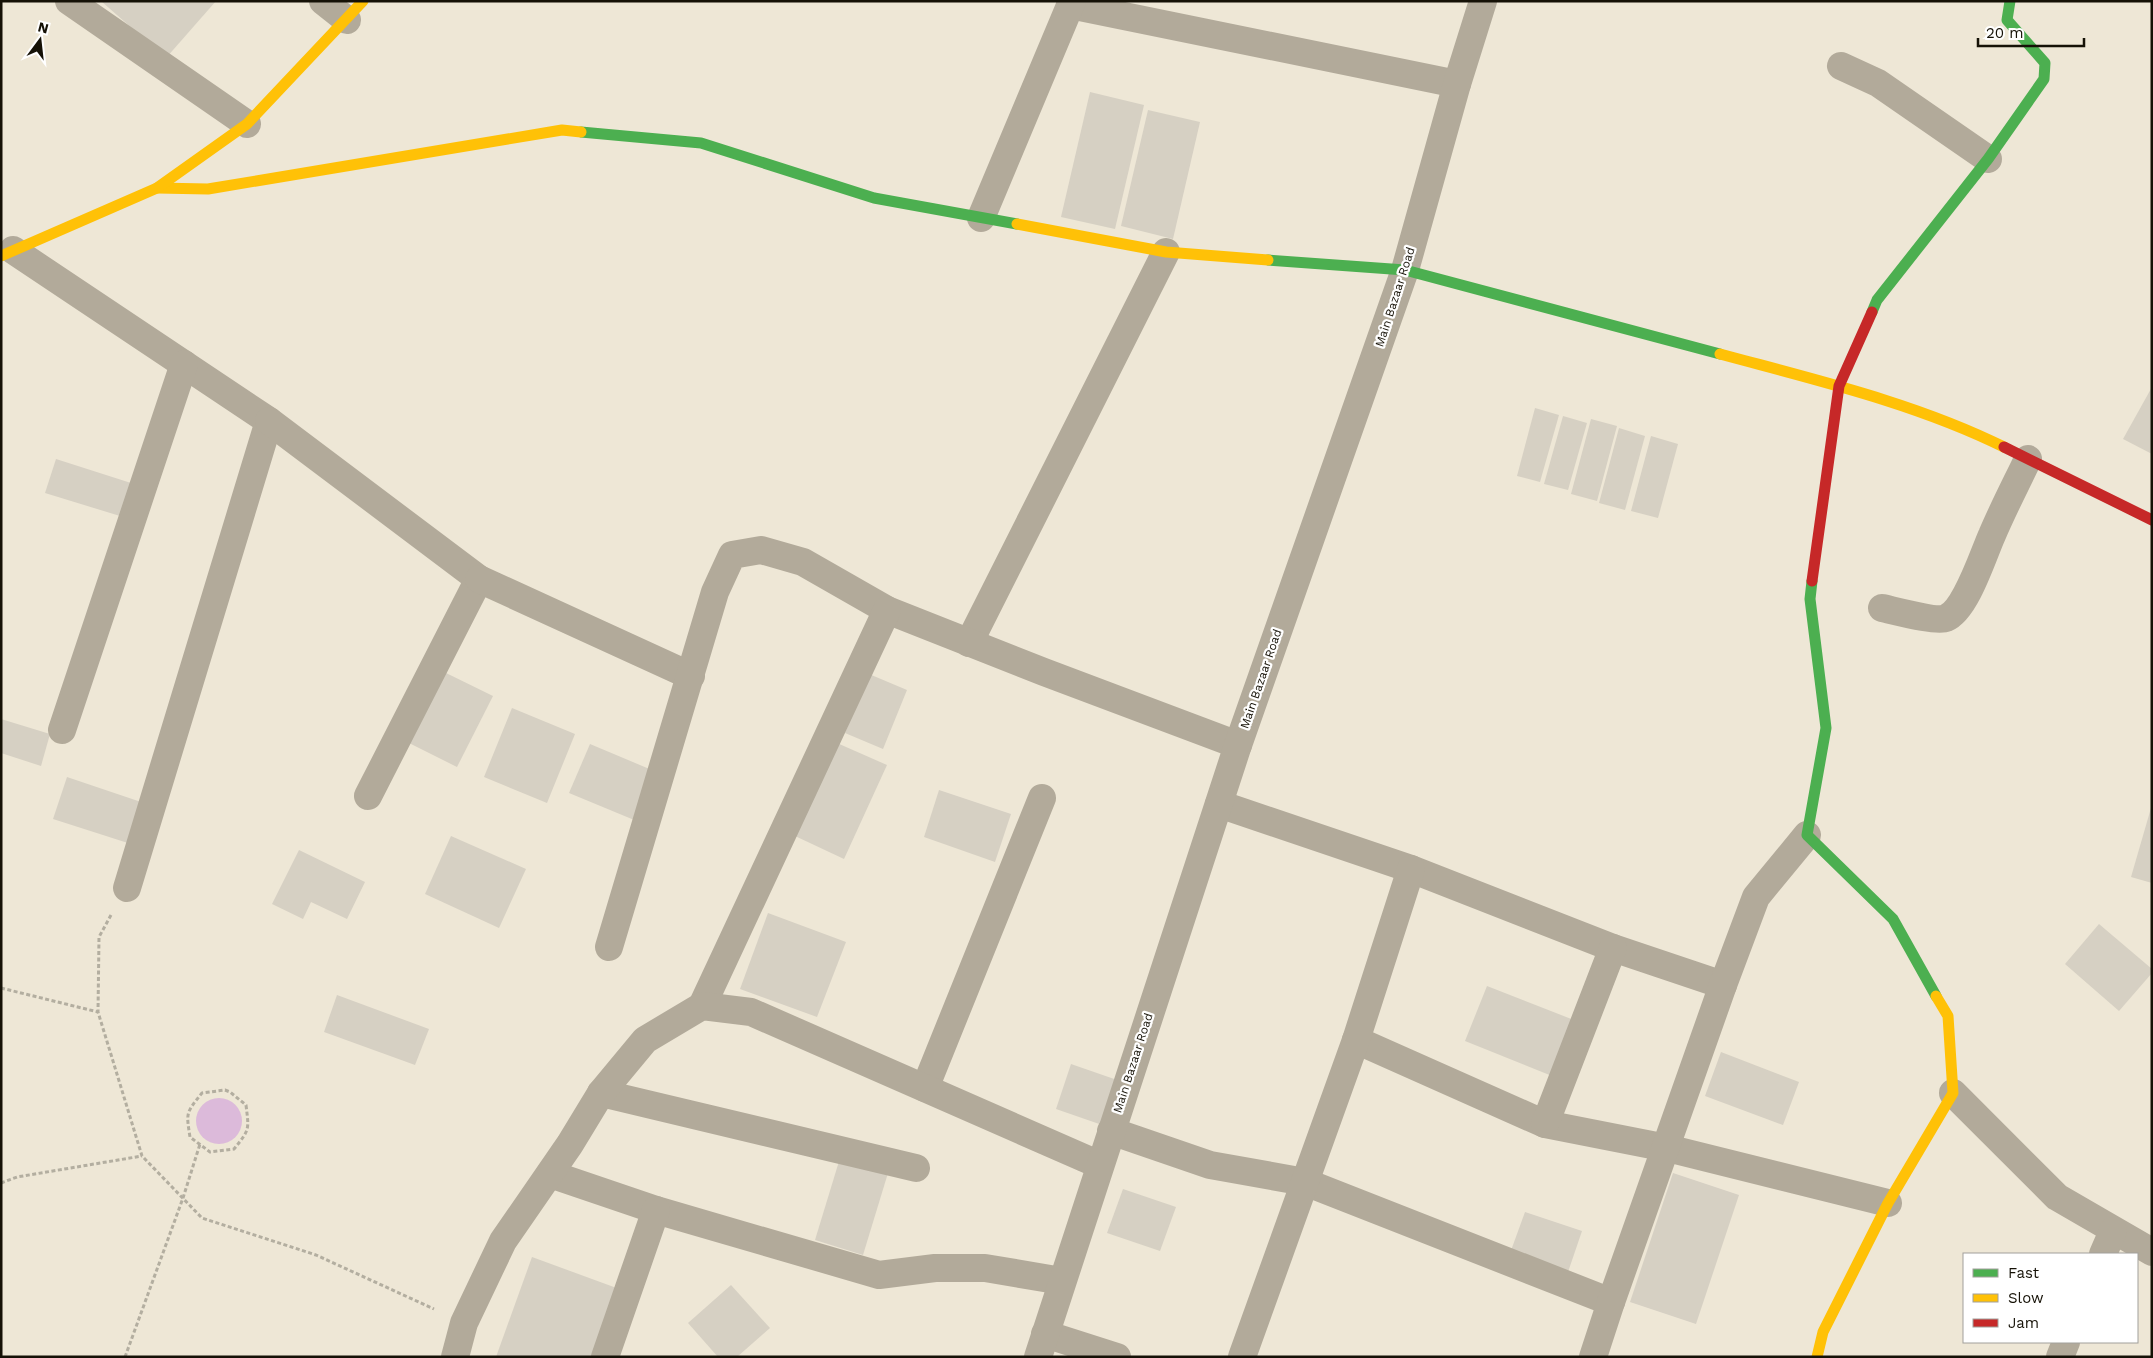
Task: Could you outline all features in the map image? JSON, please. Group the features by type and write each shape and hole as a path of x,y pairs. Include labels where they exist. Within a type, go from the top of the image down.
{"street":[{"path":"69,1 247,124"},
{"path":"7,253 157,188 247,124 355,11 322,1"},
{"name":"Main Bazaar Road","path":"1041,1345 1238,745 1405,270 1457,84 1483,1"},
{"path":"1593,1357 1723,985 1756,897 1807,835 1826,728 1810,599 1839,386 1877,300 1988,159 2044,79 2045,63 2007,20 2010,1"},
{"path":"982,218 1071,3 1457,84"},
{"path":"1841,66 1878,83 1988,159"},
{"path":"157,188 208,189 562,130 700,143 874,198 1166,252 1405,270 1839,386 1966,428 2152,520"},
{"path":"969,643 1166,252"},
{"path":"7,253 184,364 269,421 479,580 691,676"},
{"path":"62,730 184,364"},
{"path":"127,888 269,421"},
{"path":"1882,608 1933,620 1947,618 1957,610 1971,586 1992,534 2028,458"},
{"path":"609,947 715,592 732,555 760,550 803,562 887,610 1238,745"},
{"path":"368,796 479,580"},
{"path":"455,1357 464,1323 503,1241 550,1174 601,1093 645,1040 702,1006 887,610"},
{"path":"925,1088 1042,798"},
{"path":"1219,804 1411,869 1612,948 1723,985"},
{"path":"1807,835 1893,919 1948,1016 1952,1093 1888,1203 1822,1332 1817,1357"},
{"path":"1242,1357 1356,1040 1411,869"},
{"path":"1545,1124 1612,948"},
{"path":"702,1006 751,1012 1100,1165"},
{"path":"1356,1040 1545,1124 1667,1148 1888,1203"},
{"path":"601,1093 916,1168"},
{"path":"1952,1093 2057,1197 2108,1242 2152,1252"},
{"path":"1111,1131 1210,1165 1305,1182 1611,1302"},
{"path":"550,1174 656,1210 879,1275 935,1268 986,1268 1062,1281"},
{"path":"605,1357 656,1210"},
{"path":"2060,1357 2066,1343"},
{"path":"1041,1345 1117,1357"}],"path":[{"path":"127,888 99,937 98,1012 142,1156 202,1218 316,1255 464,1323"},
{"path":"1,988 98,1012"},
{"path":"230,1092 246,1105 249,1127 247,1133 234,1149 210,1152 200,1144 190,1137 186,1116 202,1093 230,1092"},
{"path":"125,1357 183,1198 200,1144"},
{"path":"1,1183 17,1177 142,1156"}],"shaded area":[{"path":"219,1098 232,1102 238,1108 242,1121 238,1134 232,1140 219,1144 206,1140 200,1134 196,1121 200,1108 206,1102"}],"building":[{"path":"101,1 216,1 166,58"},
{"path":"1090,92 1144,105 1115,229 1061,217"},
{"path":"1148,110 1200,122 1173,239 1121,226"},
{"path":"2152,387 2152,454 2123,439"},
{"path":"1535,408 1559,415 1540,482 1517,476"},
{"path":"1563,416 1587,423 1568,490 1544,484"},
{"path":"1591,419 1617,426 1597,501 1571,494"},
{"path":"1619,428 1645,436 1625,510 1599,503"},
{"path":"1651,436 1678,444 1658,518 1631,511"},
{"path":"56,459 131,483 120,516 45,493"},
{"path":"444,672 493,696 457,767 409,743"},
{"path":"869,674 907,690 883,749 845,733"},
{"path":"512,708 575,734 547,803 484,777"},
{"path":"1,719 50,734 41,766 1,753"},
{"path":"837,743 887,765 844,859 795,836"},
{"path":"590,744 659,773 639,822 569,793"},
{"path":"67,777 144,803 131,844 53,819"},
{"path":"939,790 1011,814 995,862 924,837"},
{"path":"2152,809 2152,883 2131,877"},
{"path":"451,836 526,869 499,928 425,894"},
{"path":"299,850 365,882 347,919 311,902 303,919 272,904"},
{"path":"768,913 846,942 817,1017 740,989"},
{"path":"2099,924 2152,969 2152,973 2119,1011 2065,964"},
{"path":"1487,986 1579,1022 1557,1078 1465,1041"},
{"path":"337,995 429,1029 415,1065 324,1032"},
{"path":"1721,1052 1799,1082 1783,1125 1705,1096"},
{"path":"1071,1064 1120,1081 1105,1126 1056,1109"},
{"path":"840,1158 888,1173 863,1255 815,1240"},
{"path":"1673,1173 1739,1195 1696,1324 1630,1302"},
{"path":"1123,1189 1176,1207 1160,1251 1107,1233"},
{"path":"1525,1212 1582,1231 1567,1275 1509,1256"},
{"path":"532,1257 622,1290 598,1357 496,1357"},
{"path":"731,1285 770,1328 737,1357 718,1357 688,1323"}],"traffic: fast":[{"path":"1872,312 1877,300 1988,159 2044,79 2045,63 2007,20 2010,1"},
{"path":"581,132 701,143 874,198 1017,224"},
{"path":"1268,260 1405,270 1720,354"},
{"path":"1812,581 1810,599 1826,728 1807,835 1893,919 1936,996"}],"traffic: slow":[{"path":"1,256 157,188 247,124 363,1"},
{"path":"157,188 208,189 562,130 581,132"},
{"path":"1017,224 1166,252 1268,260"},
{"path":"1720,354 1829,383 1900,405 1970,431 2004,447"},
{"path":"1817,1357 1823,1332 1888,1203 1953,1093 1948,1016 1936,996"}],"traffic: jam":[{"path":"1812,581 1839,386 1872,312"},
{"path":"2004,447 2152,520"}]}
